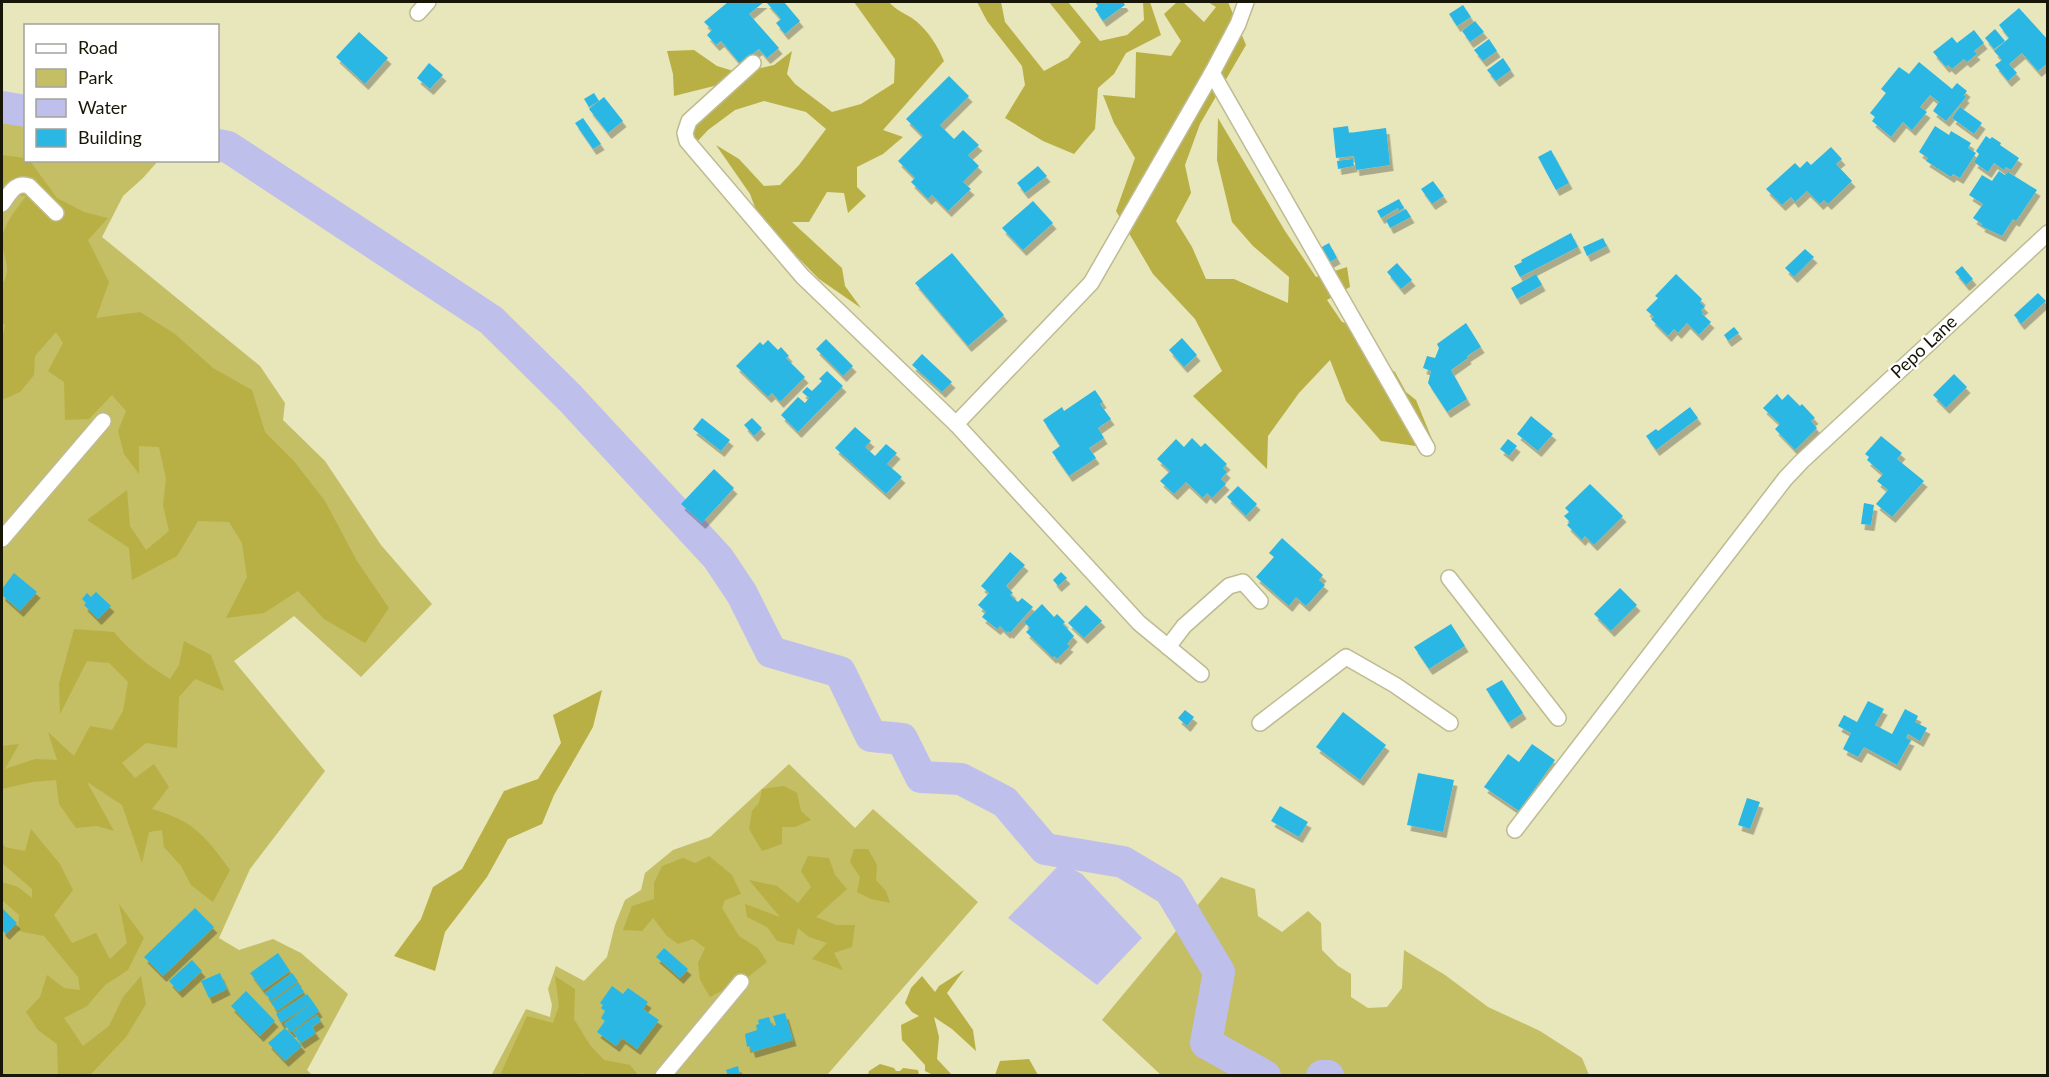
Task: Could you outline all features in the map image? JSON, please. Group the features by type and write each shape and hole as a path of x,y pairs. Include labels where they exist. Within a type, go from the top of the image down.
{"street":[{"path":"956,424 1091,283 1212,73 1238,24 1246,2"},
{"path":"753,63 689,121 685,133 687,141 802,276 956,424 1139,623 1201,674"},
{"path":"1212,73 1427,448"},
{"path":"2,204 14,188 24,184 29,186 56,213"},
{"name":"Pepo Lane","path":"1515,830 1785,479 2048,233"},
{"path":"2,539 103,421"},
{"path":"1449,578 1558,718"},
{"path":"1168,647 1184,626 1229,586 1244,582 1260,602"},
{"path":"1260,723 1346,657 1395,685 1450,723"},
{"path":"663,1076 741,982"}],"green space":[{"path":"2,110 24,115 24,162 157,162 123,196 102,237 260,366 285,403 283,420 325,461 381,545 432,604 361,677 294,616 234,661 325,771 250,869 219,938 239,950 273,939 301,953 348,994 307,1070 312,1075 2,1075"},
{"path":"789,764 855,828 873,809 978,902 827,1075 491,1076 526,1009 550,1017 552,1005 548,989 556,966 584,981 607,957 615,925 625,900 641,890 645,873 673,850 710,837"},
{"path":"1221,877 1255,889 1258,916 1282,932 1308,911 1321,923 1322,950 1338,966 1351,974 1351,997 1368,1008 1387,1007 1402,988 1404,950 1445,975 1488,1007 1540,1031 1582,1058 1589,1075 1161,1075 1102,1020"}],"shaded area":[{"path":"854,2 889,2 925,30 944,61 883,130 903,137 883,154 857,167 857,187 866,196 848,213 844,193 827,192 809,222 792,222 842,268 845,286 861,308 819,279 759,218 750,194 716,145 739,159 764,186 780,185 799,165 826,129 806,112 764,101 735,110 708,130 694,145 694,115 734,81 674,96 673,74 667,51 694,50 717,66 740,73 774,65 792,51 787,74 795,84 832,112 861,104 894,83 895,59"},
{"path":"977,2 1001,2 1005,22 1044,71 1068,58 1081,42 1049,2 1068,2 1100,41 1127,35 1144,20 1143,2 1150,2 1161,35 1126,53 1114,74 1098,88 1095,129 1074,154 1043,141 1005,118 1025,85 1022,66 987,21"},
{"path":"1177,2 1183,2 1204,22 1216,7 1208,2 1228,2 1246,45 1200,124 1185,165 1191,193 1176,221 1192,247 1206,279 1234,279 1288,303 1289,277 1253,246 1232,222 1217,160 1218,118 1285,231 1316,277 1347,267 1350,287 1327,300 1342,322 1367,328 1367,356 1395,372 1406,392 1416,400 1436,449 1381,441 1346,401 1330,360 1299,393 1268,436 1267,469 1193,396 1222,371 1195,319 1153,274 1116,211 1135,158 1114,123 1103,95 1135,98 1136,52 1171,56 1181,41 1164,14"},
{"path":"2,155 24,158 24,162 31,162 57,198 84,212 108,218 88,240 109,282 96,318 140,312 175,334 213,368 252,390 265,432 293,460 325,501 357,561 389,608 365,643 324,619 298,591 264,613 226,618 247,577 242,543 229,522 198,521 177,556 132,580 129,548 87,520 127,490 130,526 146,550 169,531 163,505 166,479 159,447 139,446 139,474 124,454 118,431 126,411 112,395 89,419 65,420 64,382 48,371 63,343 56,332 35,356 34,375 20,392 2,400 2,339 5,325 2,324 2,284 7,269 2,242 4,229 26,196 2,195"},
{"path":"74,629 114,632 140,658 170,679 179,665 184,641 211,655 224,691 195,679 179,697 177,748 146,743 122,763 135,778 154,764 169,787 152,809 178,819 197,831 230,870 213,902 191,885 181,866 164,847 162,830 149,832 142,863 122,805 87,782 114,831 97,826 76,828 59,804 56,780 32,782 2,789 2,746 19,744 5,769 35,759 57,760 48,732 74,756 90,726 112,730 123,711 128,682 109,663 87,661 60,714 59,684"},
{"path":"602,690 593,727 554,795 542,824 508,839 487,877 445,932 435,971 394,956 421,919 433,887 462,869 504,791 538,779 561,743 553,715"},
{"path":"784,786 797,793 801,811 811,820 795,827 782,827 782,844 762,851 749,829 752,811 759,803 762,789"},
{"path":"31,829 60,864 73,890 54,915 72,943 96,933 110,959 127,943 119,904 144,938 128,970 105,985 87,1006 64,1018 83,1046 109,1026 123,997 141,976 146,1004 126,1037 90,1075 58,1075 57,1044 38,1030 26,1012 40,997 47,975 64,988 80,990 78,977 44,936 18,931 19,915 2,900 2,882 18,887 32,898 32,889 2,863 2,842 5,847 25,851"},
{"path":"854,849 868,849 877,865 876,880 886,891 890,903 871,899 857,892 860,877 850,862"},
{"path":"709,856 732,875 741,894 725,900 722,908 739,936 758,948 767,962 748,977 710,997 700,980 698,963 705,948 693,939 678,944 667,936 653,918 642,931 623,930 632,906 654,899 654,883 662,866 683,858 695,863"},
{"path":"808,856 829,858 835,875 847,889 816,917 836,925 855,925 852,947 834,953 843,970 812,959 827,943 809,937 798,928 794,945 777,941 767,927 747,917 745,904 780,917 749,880 777,886 798,903 811,887 801,871"},
{"path":"964,970 947,993 973,1030 976,1051 952,1029 934,1017 939,1037 937,1059 952,1075 933,1075 925,1071 925,1065 902,1040 901,1025 919,1016 912,1012 905,1003 911,988 922,976 935,992 939,986"},
{"path":"555,976 575,989 574,1019 590,1045 604,1060 630,1065 638,1075 585,1075 582,1073 577,1076 500,1075 527,1016 553,1023 559,1006"},
{"path":"1029,1059 1038,1075 995,1075 1000,1061"},
{"path":"880,1064 894,1068 896,1071 903,1068 918,1070 919,1075 868,1075 869,1071"}],"water":[{"path":"1061,863 1082,874 1142,938 1097,985 1008,918"}],"building":[{"path":"728,2 764,2 749,14 779,48 767,58 759,49 751,55 754,58 743,67 721,41 716,45 707,35 712,30 704,22"},
{"path":"766,2 784,2 800,21 785,34 776,23 781,19"},
{"path":"1095,2 1123,2 1125,5 1103,21 1095,9 1098,6"},
{"path":"1463,5 1471,17 1457,26 1449,14"},
{"path":"2019,8 2048,40 2048,63 2038,71 2022,53 2009,64 2017,73 2008,81 1995,65 2002,60 1994,51 2009,38 1999,25"},
{"path":"1475,21 1484,32 1470,42 1462,31"},
{"path":"1995,29 2005,41 1994,49 1985,38"},
{"path":"1974,30 1984,43 1974,51 1977,54 1967,62 1964,59 1952,69 1948,65 1946,67 1933,52 1952,37 1957,43"},
{"path":"359,32 388,58 365,84 336,57"},
{"path":"1489,39 1497,51 1483,61 1474,50"},
{"path":"1503,58 1511,70 1496,81 1487,70"},
{"path":"1919,62 1952,89 1957,83 1967,91 1964,95 1966,97 1946,121 1933,111 1939,102 1930,95 1920,107 1927,112 1912,130 1903,122 1891,137 1872,121 1875,117 1870,113 1886,93 1881,89 1899,67 1909,74"},
{"path":"429,63 443,75 430,89 417,78"},
{"path":"949,76 969,96 940,125 954,139 963,130 979,145 968,155 979,166 963,182 971,189 948,211 932,195 928,199 911,182 915,178 898,161 923,136 906,119"},
{"path":"594,93 599,101 589,107 584,99"},
{"path":"604,97 623,121 608,133 589,109"},
{"path":"1960,107 1982,123 1974,134 1952,118"},
{"path":"583,118 601,144 593,149 575,123"},
{"path":"1348,126 1349,133 1386,128 1390,165 1356,170 1354,156 1336,158 1333,128"},
{"path":"1935,126 1949,135 1951,131 1971,143 1968,148 1976,153 1960,178 1953,174 1951,177 1926,161 1928,158 1919,152"},
{"path":"1986,136 2001,143 2000,145 2019,158 2011,170 2006,167 2004,170 1994,163 1988,172 1974,162 1979,154 1976,151"},
{"path":"1831,147 1842,159 1836,164 1852,181 1828,204 1824,200 1820,204 1807,191 1795,202 1791,197 1782,205 1766,189 1795,163 1800,168 1807,161 1811,165"},
{"path":"1551,150 1569,183 1556,190 1538,157"},
{"path":"1353,159 1354,166 1338,169 1337,161"},
{"path":"1038,166 1047,176 1025,193 1017,183"},
{"path":"1999,171 2005,175 2008,172 2037,190 2016,221 2013,219 2002,236 1981,226 1982,224 1973,218 1983,204 1969,195 1982,175 1992,181"},
{"path":"1433,181 1444,196 1432,204 1421,189"},
{"path":"1399,199 1404,208 1399,211 1398,208 1381,218 1377,211"},
{"path":"1033,201 1053,223 1023,250 1002,228"},
{"path":"1406,209 1411,217 1390,228 1386,220"},
{"path":"1571,233 1578,247 1520,277 1514,266"},
{"path":"1603,238 1607,246 1587,256 1583,247"},
{"path":"1329,243 1337,258 1328,263 1320,248"},
{"path":"1805,249 1814,257 1794,277 1785,268"},
{"path":"952,253 1004,315 968,346 915,283"},
{"path":"1397,263 1412,280 1401,289 1387,272"},
{"path":"1962,266 1973,279 1966,285 1955,272"},
{"path":"1536,274 1542,285 1517,299 1511,288"},
{"path":"1676,274 1702,299 1700,302 1705,307 1701,310 1702,314 1711,322 1699,335 1687,323 1678,333 1674,329 1668,336 1651,319 1654,317 1646,310 1658,298 1655,296"},
{"path":"2038,293 2046,301 2021,324 2014,315"},
{"path":"1466,323 1481,347 1451,370 1467,399 1447,412 1428,383 1431,371 1423,368 1427,356 1435,358 1439,348 1437,344"},
{"path":"1734,327 1739,333 1728,341 1724,335"},
{"path":"1182,338 1197,355 1184,367 1169,350"},
{"path":"826,339 853,366 843,376 816,349"},
{"path":"768,340 778,350 781,347 789,356 786,358 805,377 780,402 772,393 768,397 736,366 760,342 763,345"},
{"path":"922,354 952,382 942,392 912,365"},
{"path":"827,371 843,386 798,432 781,415 798,397 805,403 809,398 802,392 807,387 812,391 822,381 819,379"},
{"path":"1954,374 1967,387 1946,408 1933,395"},
{"path":"1095,390 1103,402 1100,404 1111,419 1098,428 1104,438 1089,448 1096,458 1069,476 1052,452 1060,446 1043,420 1062,407 1064,411"},
{"path":"1777,394 1782,400 1788,394 1800,406 1802,404 1815,418 1811,421 1817,428 1795,450 1775,429 1780,424 1763,408"},
{"path":"1690,407 1698,418 1656,450 1646,436 1656,429 1658,431"},
{"path":"1531,416 1553,434 1538,451 1517,434"},
{"path":"702,418 730,440 721,451 693,429"},
{"path":"752,418 762,428 754,436 744,425"},
{"path":"855,427 871,441 865,447 875,456 886,444 897,453 887,464 902,477 886,494 835,448"},
{"path":"1881,436 1902,453 1897,459 1924,481 1892,517 1876,504 1888,490 1877,481 1883,474 1867,460 1869,457 1865,454"},
{"path":"1192,438 1201,447 1205,443 1227,464 1223,468 1227,472 1221,479 1226,484 1212,498 1207,493 1203,498 1186,482 1174,494 1160,481 1170,471 1157,459 1176,439 1184,447"},
{"path":"1508,439 1517,446 1509,456 1500,449"},
{"path":"714,469 734,488 702,523 681,504"},
{"path":"1590,484 1623,516 1594,545 1585,536 1582,540 1567,525 1570,522 1564,516 1569,512 1565,508"},
{"path":"1238,486 1257,504 1246,516 1227,497"},
{"path":"1864,503 1874,505 1871,525 1861,524"},
{"path":"1282,538 1323,575 1319,580 1325,585 1306,606 1296,597 1289,606 1256,577 1274,557 1269,553"},
{"path":"1010,552 1025,565 1006,586 1013,593 1010,595 1018,602 1022,598 1033,607 1010,633 1008,631 1007,633 1000,626 997,629 982,617 986,612 978,605 989,593 981,586"},
{"path":"1061,572 1067,578 1058,586 1053,580"},
{"path":"14,573 37,592 20,611 2,595 2,589"},
{"path":"1620,588 1637,605 1611,631 1594,614"},
{"path":"96,592 111,606 98,619 84,605 86,603 82,599 87,593 91,597"},
{"path":"1042,604 1054,617 1057,614 1065,622 1063,624 1074,636 1067,644 1070,646 1057,659 1054,656 1053,658 1026,632 1030,628 1024,622"},
{"path":"1086,605 1102,621 1084,638 1068,623"},
{"path":"1451,624 1465,646 1429,669 1414,647"},
{"path":"1502,680 1523,713 1508,723 1486,689"},
{"path":"1868,701 1884,709 1875,725 1892,734 1905,709 1918,716 1915,722 1927,728 1920,741 1908,734 1906,738 1911,740 1897,765 1864,747 1858,757 1843,749 1851,733 1838,726 1844,715 1857,722"},
{"path":"1185,710 1194,717 1187,726 1178,718"},
{"path":"1343,712 1386,745 1360,780 1316,747"},
{"path":"1532,744 1555,760 1519,811 1484,787 1508,754 1519,762"},
{"path":"1418,773 1454,780 1443,832 1407,825"},
{"path":"1747,798 1760,802 1750,829 1738,825"},
{"path":"1280,806 1308,822 1299,837 1271,821"},
{"path":"2,908 17,923 6,934 2,930"},
{"path":"195,908 214,927 163,976 144,957"},
{"path":"664,948 688,969 680,978 656,957"},
{"path":"278,953 290,971 263,990 250,973"},
{"path":"192,960 202,971 179,992 169,981"},
{"path":"220,973 227,989 209,998 201,981"},
{"path":"292,973 298,981 271,1001 265,993"},
{"path":"298,983 304,992 277,1011 271,1003"},
{"path":"612,986 623,994 628,988 648,1002 643,1009 659,1020 637,1049 622,1038 616,1046 597,1032 605,1021 601,1018 605,1011 601,1008 603,1005 600,1003"},
{"path":"246,991 275,1021 260,1036 231,1006"},
{"path":"307,994 313,1002 281,1023 276,1014"},
{"path":"313,1002 319,1011 291,1032 284,1024"},
{"path":"785,1013 793,1040 752,1052 750,1046 747,1047 745,1034 757,1030 758,1020 769,1017 772,1026 776,1025 773,1016"},
{"path":"317,1015 321,1021 312,1027 316,1033 301,1043 293,1032"},
{"path":"285,1028 302,1046 285,1061 268,1043"},
{"path":"738,1066 740,1076 728,1076 726,1070"}],"waterway":[{"path":"2,107 24,111"},
{"path":"219,145 228,147 491,320 570,398 718,558 742,594 771,652 840,672 871,736 902,739 921,777 961,779 1005,802 1045,849 1123,862 1170,890 1219,972 1206,1043 1265,1076"},
{"path":"1322,1076 1328,1076"}]}
